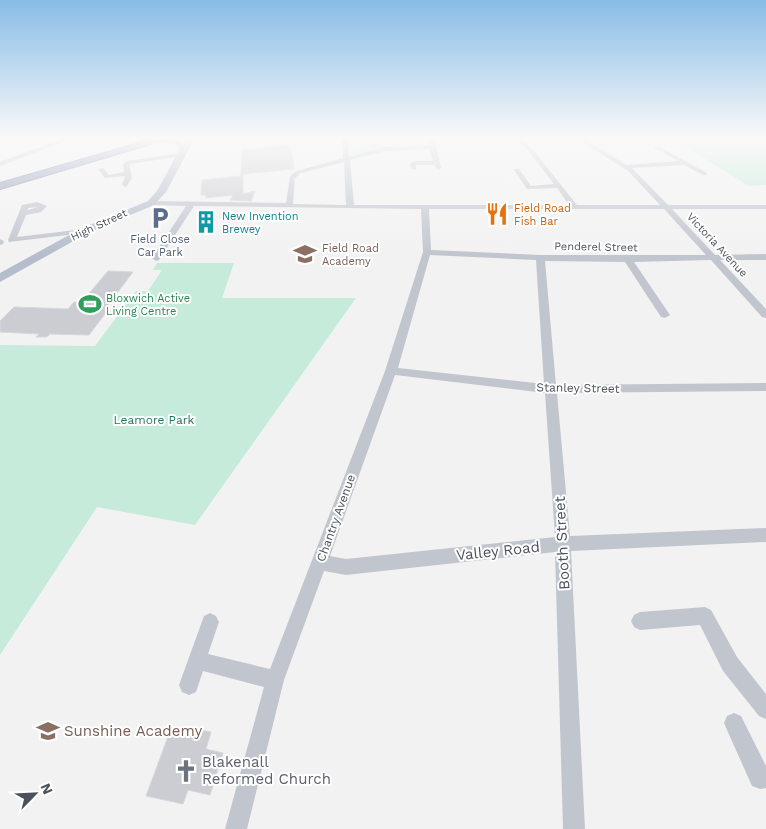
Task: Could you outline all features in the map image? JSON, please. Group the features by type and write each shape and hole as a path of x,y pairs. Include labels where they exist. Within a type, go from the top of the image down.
{"highway":[{"path":"0,186 33,177"}],"main road":[{"name":"High Street","path":"0,278 84,231 151,202 161,192 169,177"}],"street":[{"path":"125,185 129,180 128,177"},
{"path":"289,206 292,177"},
{"path":"347,177 350,207"},
{"path":"521,177 529,188 560,186"},
{"path":"552,177 575,207"},
{"name":"Victoria Avenue","path":"637,177 766,315"},
{"path":"151,202 350,207 766,206"},
{"path":"158,256 153,252 153,247 163,241 168,241 192,203"},
{"name":"Chantry Avenue","path":"236,829 275,680 391,371 427,252 425,207"},
{"path":"23,213 12,240 84,231"},
{"name":"Penderel Street","path":"427,252 540,258 766,257"},
{"name":"Booth Street","path":"540,258 563,544 574,829"},
{"path":"628,259 665,315"},
{"name":"Stanley Street","path":"391,371 484,384 551,389 766,387"},
{"name":"Valley Road","path":"320,562 346,567 563,544 766,535"},
{"path":"640,621 705,616 730,664 766,709"},
{"path":"189,685 210,622"},
{"path":"198,661 275,680"},
{"path":"734,723 760,778 766,777"}],"green space":[{"path":"734,177 766,177 766,185 749,186"},
{"name":"Leamore Park","path":"157,263 234,263 222,298 356,298 195,525 97,507 0,655 0,345 95,346 136,291 148,291 162,270 153,270"}],"building":[{"path":"243,177 243,194 255,191 251,201 230,200 233,195 206,198 206,195 201,195 202,180"},
{"name":"Bloxwich Active Living Centre","path":"108,271 133,272 104,310 108,310 89,335 50,334 47,337 36,337 39,334 0,332 0,321 14,307 68,309 74,302 82,302"},
{"name":"Blakenall Reformed Church","path":"184,727 211,732 206,749 223,753 210,795 188,790 183,804 146,796 169,734 181,736"}],"place":[{"name":"Field Road Fish Bar","path":"497,214"},
{"name":"Field Close Car Park","path":"160,218"},
{"name":"New Invention Brewey","path":"206,222"},
{"name":"Field Road Academy","path":"305,254"},
{"name":"Bloxwich Active Living Centre","path":"90,304"},
{"name":"Sunshine Academy","path":"48,731"},
{"name":"Blakenall Reformed Church","path":"186,771"}]}
